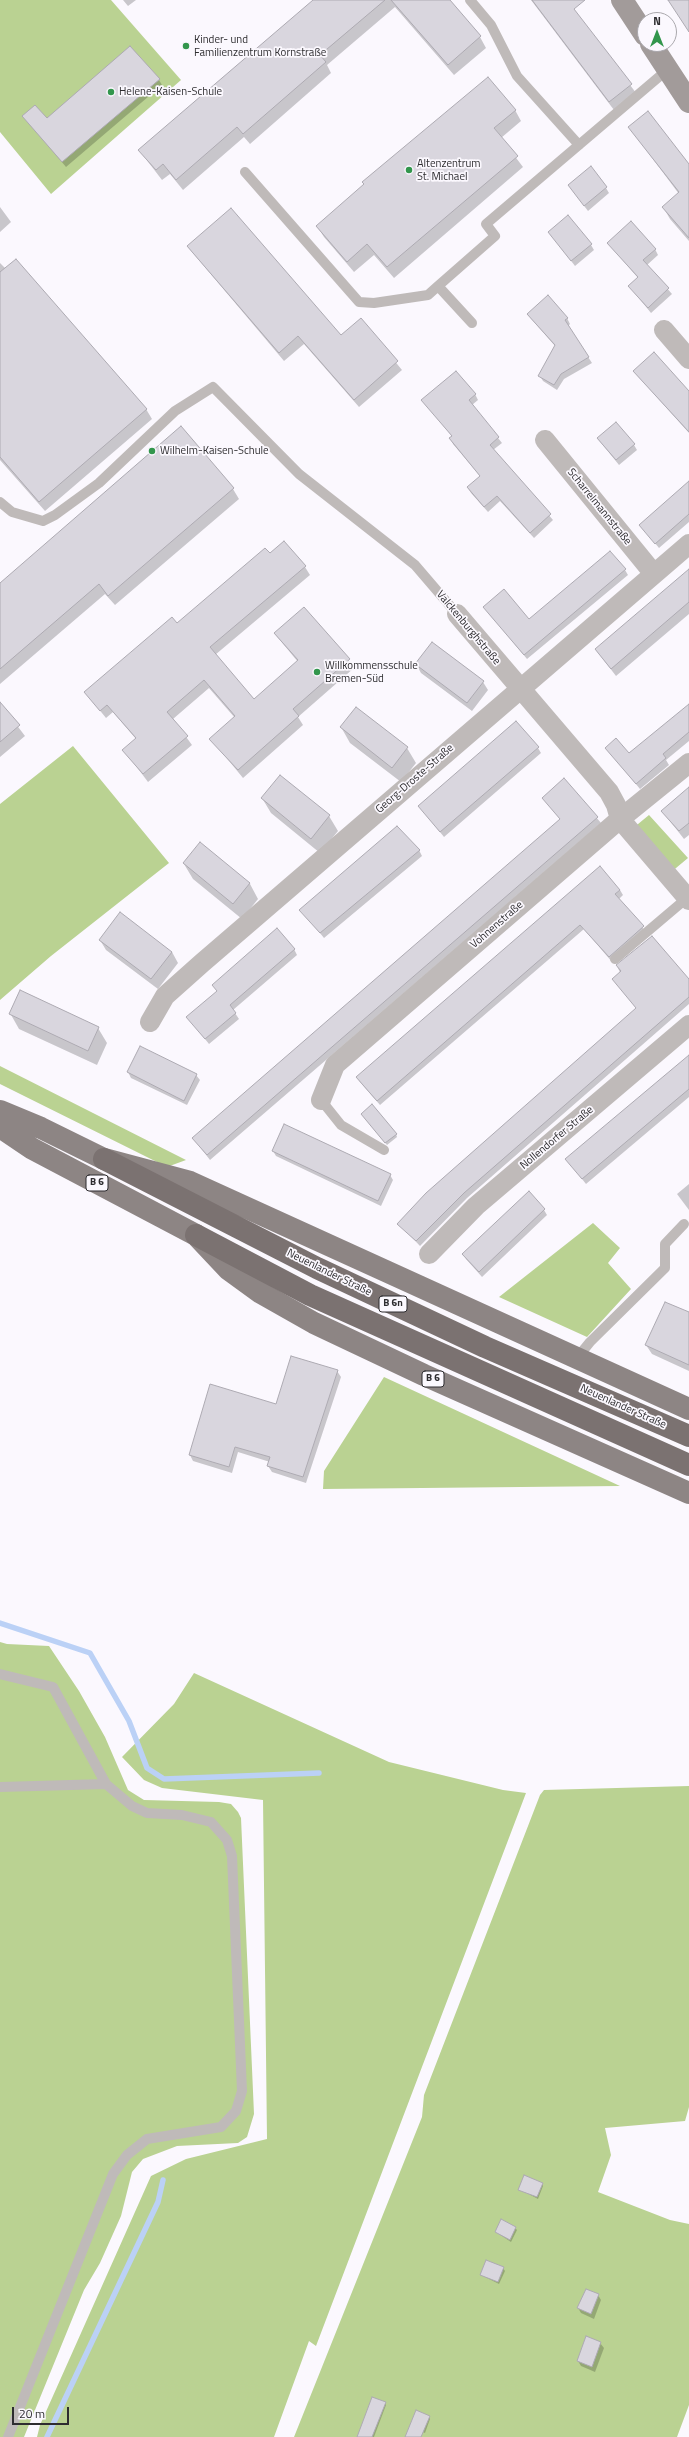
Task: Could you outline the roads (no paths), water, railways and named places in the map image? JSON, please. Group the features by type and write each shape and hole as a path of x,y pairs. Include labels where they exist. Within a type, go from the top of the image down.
{"highway":[{"name":"Neuenlander Straße","path":"104,1159 317,1268 485,1347 689,1436"},
{"name":"B 6n","path":"196,1235 310,1295 689,1465"}],"main road":[{"name":"Neuenlander Straße","path":"0,1111 41,1128 104,1159 190,1182 689,1409"},
{"name":"B 6","path":"0,1127 30,1148 196,1235 228,1269 260,1293 314,1323 424,1375 689,1494"}],"street":[{"path":"622,0 637,23"},
{"path":"656,52 689,102"},
{"path":"664,330 689,359"},
{"name":"Scharrelmannstraße","path":"545,440 654,574"},
{"name":"Georg-Droste-Straße","path":"150,1022 171,991 519,688 689,544"},
{"name":"Valckenburghstraße","path":"457,614 609,792 620,819 688,899"},
{"name":"Vohnenstraße","path":"321,1100 335,1065 620,819 653,794 689,763"},
{"name":"Nollendorfer Straße","path":"429,1254 476,1206 689,1025"}],"lane":[{"path":"470,0 491,25 517,76 579,145"},
{"path":"245,172 359,302 374,303 428,294 495,236 486,224 667,70"},
{"path":"438,286 472,323"},
{"name":"Valckenburghstraße","path":"0,502 12,512 43,520 55,515 99,483 175,412 213,387 298,474 415,565 457,614"},
{"path":"615,959 688,899"},
{"path":"321,1100 342,1125 384,1150"},
{"path":"577,1358 590,1342 664,1268 665,1244 684,1224"},
{"path":"0,1674 53,1687 106,1784 132,1806 147,1813 182,1815 211,1822 227,1840 232,1856 242,2091 236,2111 221,2128 147,2139 127,2155 113,2174 8,2437"},
{"path":"0,1787 106,1784"}],"waterway":[{"path":"0,1623 90,1653 129,1721 147,1768 164,1779 319,1773"},
{"path":"47,2437 158,2202 163,2180"}],"place":[{"name":"Kinder- und Familienzentrum Kornstraße","path":"186,46"},
{"name":"Helene-Kaisen-Schule","path":"111,92"},
{"name":"Altenzentrum St. Michael","path":"409,170"},
{"name":"Wilhelm-Kaisen-Schule","path":"152,451"},
{"name":"Willkommensschule Bremen-Süd","path":"317,672"}]}
